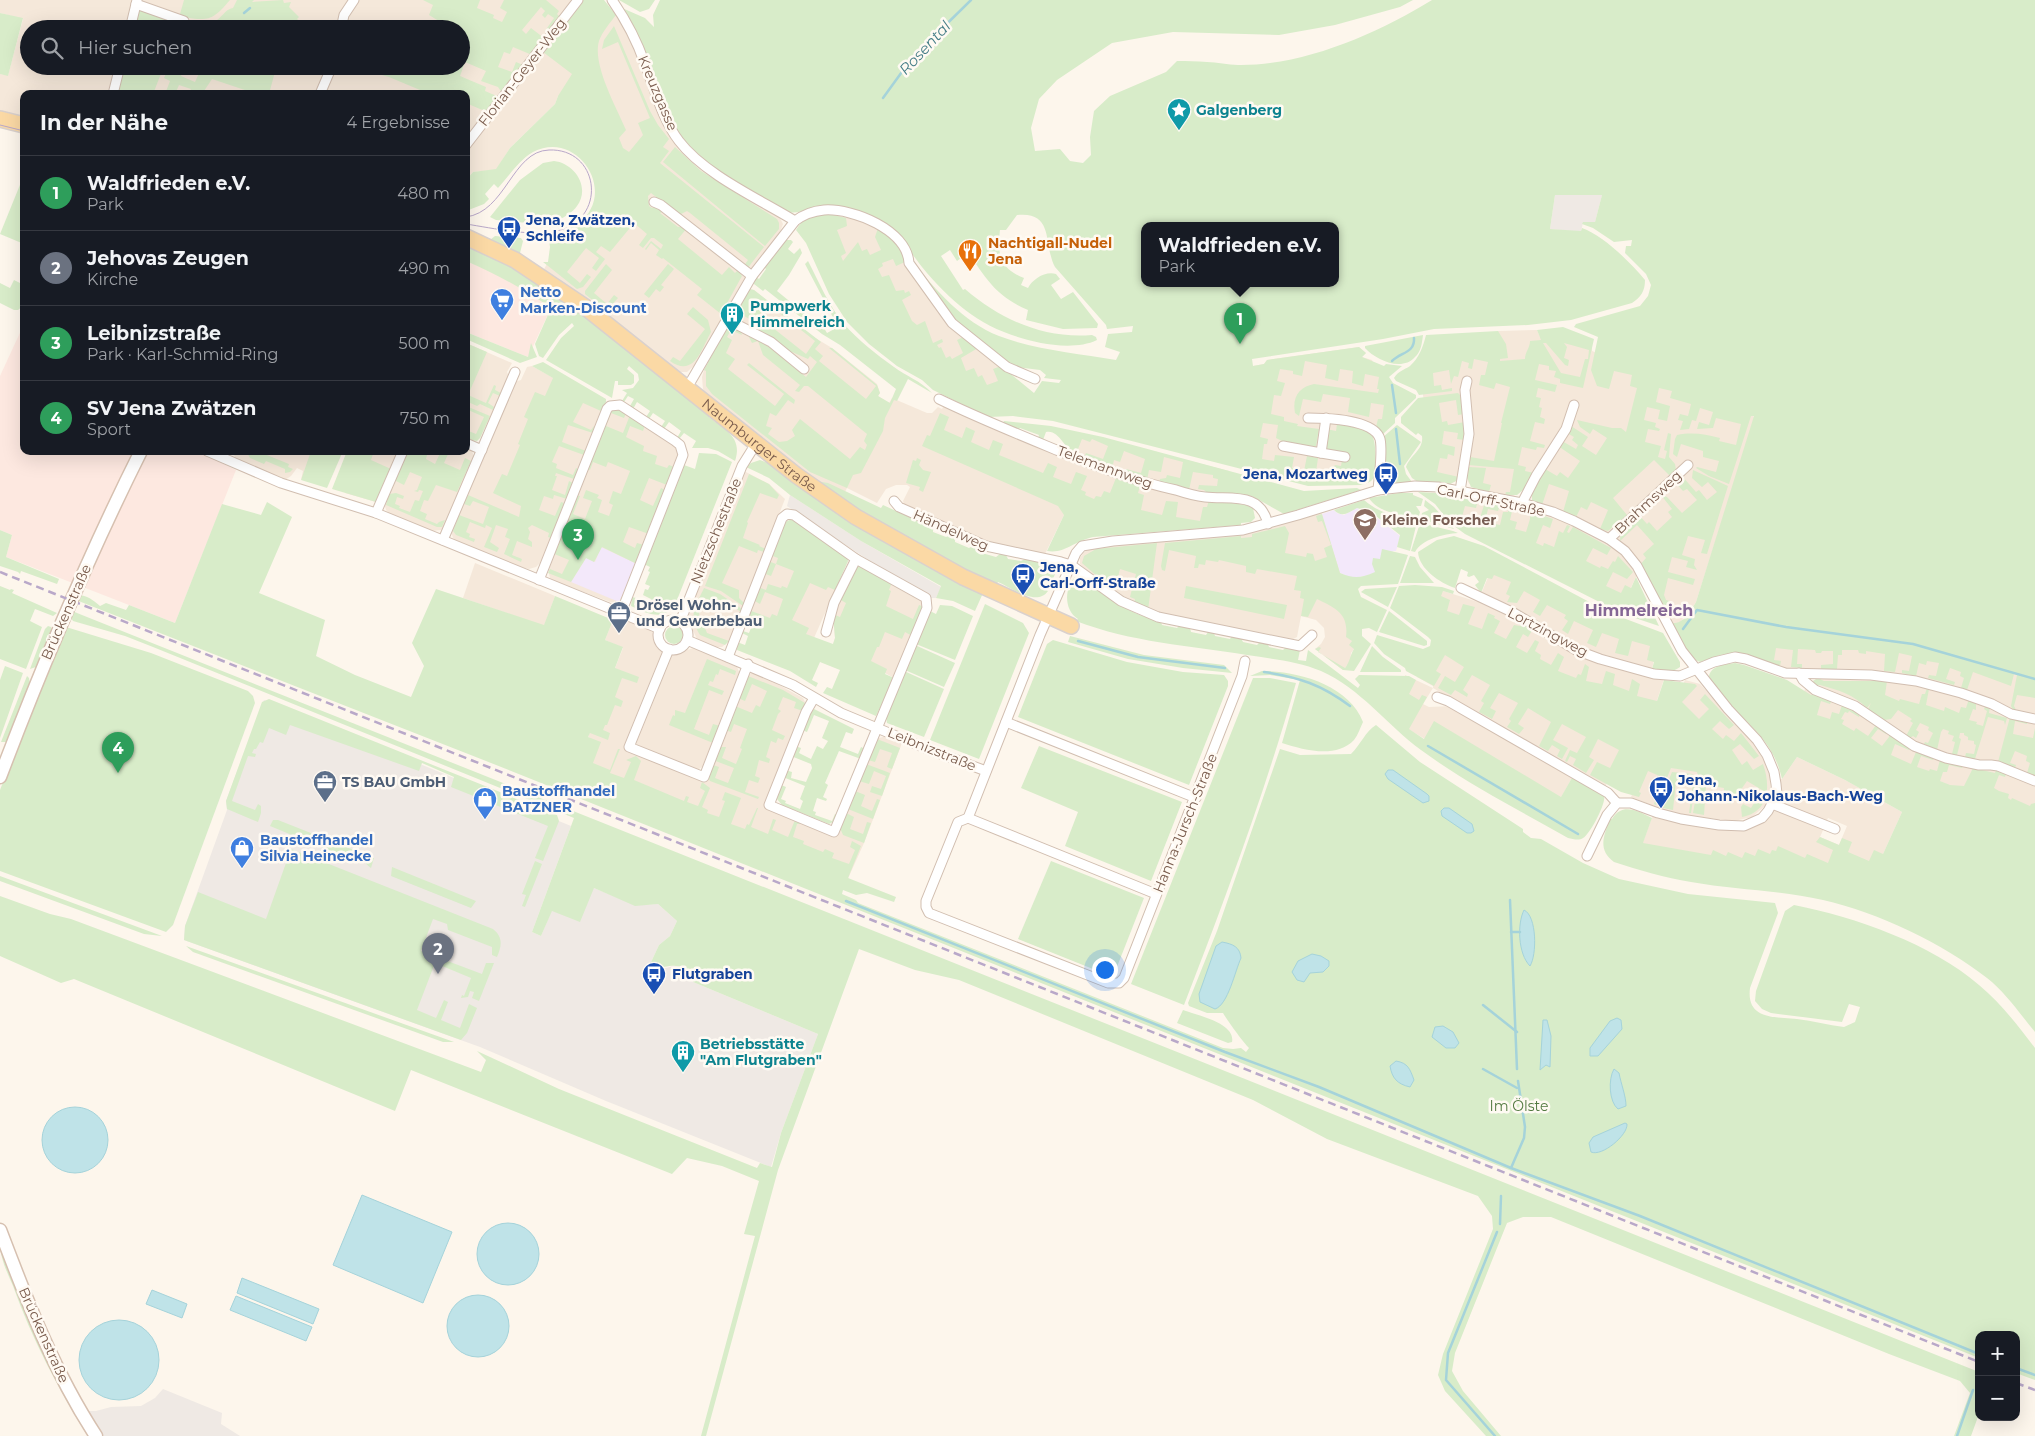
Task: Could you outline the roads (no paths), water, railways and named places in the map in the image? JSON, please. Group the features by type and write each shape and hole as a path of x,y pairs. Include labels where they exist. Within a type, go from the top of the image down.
{"main road":[{"path":"0,119 20,124"},
{"name":"Naumburger Straße","path":"470,239 515,260 542,276 585,307 757,442 796,475 856,517 963,577 1070,626"}],"street":[{"path":"343,20 354,0"},
{"name":"Florian-Geyer-Weg","path":"470,140 578,0"},
{"name":"Kreuzgasse","path":"612,0 629,26 666,119 679,141 714,172 795,221"},
{"path":"132,20 137,2 182,20"},
{"path":"114,90 118,75"},
{"path":"322,90 328,75"},
{"path":"654,202 661,205 752,276"},
{"path":"687,388 752,276 795,221 803,215 823,210 855,215 873,221 889,231 908,254 908,263 952,323 1007,367 1035,379"},
{"path":"728,320 771,342 804,369"},
{"path":"443,540 515,372"},
{"path":"1460,491 1469,434 1465,390 1468,381"},
{"name":"Telemannweg","path":"939,399 1096,466 1143,483 1205,497 1241,498 1250,501 1260,507 1268,524"},
{"path":"539,580 607,409 610,406 620,405 676,441 680,445 683,455 621,613"},
{"path":"1522,503 1536,476 1566,428 1574,405"},
{"path":"1308,418 1326,418 1368,426 1375,431 1380,443 1378,490"},
{"path":"1320,453 1326,418"},
{"name":"Nietzschestraße","path":"680,622 742,466 757,442"},
{"path":"470,445 482,450"},
{"path":"1283,446 1345,457"},
{"name":"Brückenstraße","path":"0,777 38,676 113,507 139,455"},
{"path":"226,455 281,483 376,513 660,629"},
{"path":"376,513 401,455"},
{"name":"Brahmsweg","path":"1609,539 1688,465"},
{"name":"Carl-Orff-Straße","path":"968,818 1048,616 1076,553 1082,546 1093,543 1243,530 1378,490 1415,486 1460,491 1522,503 1553,512 1609,539 1625,551 1636,566 1670,633 1696,671 1757,740 1767,756 1774,772 1776,784 1776,794 1772,804"},
{"name":"Händelweg","path":"894,501 899,507 986,546 1071,565"},
{"path":"728,657 782,518 787,514 794,515 856,558 926,598 927,602 927,608 834,832 770,805 806,712 814,698"},
{"path":"826,632 834,603 856,558"},
{"path":"1071,565 1121,601 1158,617 1300,646 1312,635"},
{"name":"Lortzingweg","path":"1461,588 1514,613 1576,650 1600,659 1664,675 1680,676 1714,662 1735,657 1785,673 1870,675 1916,681 1961,693 1992,704 2011,714 2035,720"},
{"path":"668,621 680,622 686,628 687,640 680,648 669,649 660,640 660,629 668,621"},
{"name":"Leibnizstraße","path":"687,640 748,664 793,685 841,713 986,771"},
{"path":"669,649 629,747 704,777 748,664"},
{"name":"Hanna-Jursch-Straße","path":"968,818 958,822 926,900 926,907 929,912 1108,983 1119,983 1124,978 1196,798 1242,676 1245,661"},
{"path":"1799,673 1803,680 1815,690 1855,706 1914,746 1946,758 1979,765 1998,766 2035,781"},
{"path":"1437,697 1448,701 1537,750 1608,793 1617,803"},
{"path":"1006,722 1196,798"},
{"path":"1587,856 1606,815 1617,803 1631,803 1682,819 1734,827 1744,826 1762,818 1772,804 1835,829"},
{"path":"968,818 1156,894"},
{"name":"Brückenstraße","path":"0,1230 50,1353 66,1386 96,1436"}],"water":[{"path":"1388,770 1393,770 1427,794 1429,801 1423,803 1388,779 1385,774"},
{"path":"1444,808 1449,808 1472,824 1474,831 1467,833 1442,816 1441,811"},
{"path":"1524,910 1531,920 1535,945 1530,966 1523,954 1520,939 1520,923"},
{"path":"1222,942 1235,947 1239,951 1241,958 1224,1001 1215,1009 1200,1002 1199,994 1216,946"},
{"path":"1312,954 1321,956 1329,961 1329,966 1323,972 1310,973 1304,982 1297,980 1292,972 1298,961"},
{"path":"1617,1018 1621,1020 1622,1029 1598,1056 1590,1056 1590,1048 1610,1021"},
{"path":"1543,1020 1547,1020 1551,1036 1550,1067 1546,1065 1540,1070"},
{"path":"1443,1026 1453,1032 1459,1043 1455,1048 1446,1048 1432,1037 1435,1027"},
{"path":"1396,1061 1403,1063 1410,1070 1414,1080 1410,1087 1398,1082 1392,1074 1390,1066"},
{"path":"1614,1069 1619,1073 1626,1102 1626,1106 1618,1109 1615,1106 1610,1090"},
{"path":"68,1107 82,1107 94,1112 103,1121 108,1133 106,1153 99,1164 82,1173 68,1173 56,1168 47,1159 42,1147 42,1133 47,1121 56,1112"},
{"path":"1625,1123 1627,1124 1626,1129 1614,1144 1596,1153 1591,1152 1589,1143 1593,1137"},
{"path":"362,1195 452,1232 423,1303 333,1265"},
{"path":"502,1223 514,1223 530,1232 537,1242 539,1254 537,1266 530,1276 514,1285 502,1285 491,1280 482,1271 477,1260 477,1248 482,1237 491,1228"},
{"path":"242,1278 319,1309 313,1324 237,1293"},
{"path":"152,1290 187,1304 182,1318 146,1304"},
{"path":"472,1295 484,1295 500,1304 507,1314 509,1326 507,1338 500,1348 484,1357 472,1357 461,1352 452,1343 447,1332 447,1320 452,1309 461,1300"},
{"path":"236,1296 312,1327 306,1341 230,1310"},
{"path":"111,1320 127,1320 148,1331 159,1352 159,1368 148,1389 127,1400 111,1400 97,1394 85,1382 79,1368 79,1352 85,1338 97,1326"}],"waterway":[{"name":"Rosental","path":"883,98 912,58 971,0"},
{"path":"244,13 250,8"},
{"path":"1392,361 1412,347 1414,338"},
{"path":"1392,385 1396,413"},
{"path":"1396,429 1400,464"},
{"path":"1683,629 1697,610 1786,627 1913,644 2035,679"},
{"path":"1078,641 1138,657 1225,668"},
{"path":"1264,672 1288,676 1310,683 1320,687 1350,706"},
{"path":"1428,746 1578,834"},
{"path":"1510,900 1517,1069"},
{"path":"846,901 1225,1052 1319,1087 1511,1168 1640,1216 1975,1352"},
{"path":"1511,932 1520,932"},
{"path":"1483,1005 1517,1032"},
{"path":"1483,1069 1517,1088"},
{"path":"1511,1168 1524,1138 1525,1127 1518,1081"},
{"path":"1500,1224 1501,1196"},
{"path":"1495,1436 1446,1380 1448,1353 1497,1232"},
{"path":"2020,1369 2035,1375"},
{"path":"1957,1436 1973,1390"}],"tram line":[{"path":"0,125 20,130"},
{"path":"470,216 480,213 491,205 517,170 536,153 549,150 566,152 578,160 587,170 591,184 591,198 586,211 576,222 561,230 527,233 470,225"}],"railway":[{"path":"0,572 1975,1360"},
{"path":"2020,1384 2035,1390"}],"place":[{"name":"Galgenberg","path":"1179,131"},
{"name":"Jena, Zwätzen, Schleife","path":"509,249"},
{"name":"Nachtigall-Nudel Jena","path":"970,272"},
{"name":"Netto Marken-Discount","path":"502,321"},
{"name":"Pumpwerk Himmelreich","path":"732,335"},
{"name":"Waldfrieden e.V.","path":"1240,344"},
{"name":"Jena, Mozartweg","path":"1386,495"},
{"name":"Kleine Forscher","path":"1365,541"},
{"name":"Leibnizstraße","path":"578,560"},
{"name":"Jena, Carl-Orff-Straße","path":"1023,596"},
{"name":"Drösel Wohn- und Gewerbebau","path":"619,634"},
{"name":"SV Jena Zwätzen","path":"118,773"},
{"name":"TS BAU GmbH","path":"325,803"},
{"name":"Jena, Johann-Nikolaus-Bach-Weg","path":"1661,809"},
{"name":"Baustoffhandel BATZNER","path":"485,820"},
{"name":"Baustoffhandel Silvia Heinecke","path":"242,869"},
{"name":"Jehovas Zeugen","path":"438,974"},
{"name":"Flutgraben","path":"654,995"},
{"name":"Betriebsstätte \"Am Flutgraben\"","path":"683,1073"}],"district":[{"name":"Himmelreich","path":"1639,610"}],"park label":[{"name":"Im Ölste","path":"1519,1106"}]}
